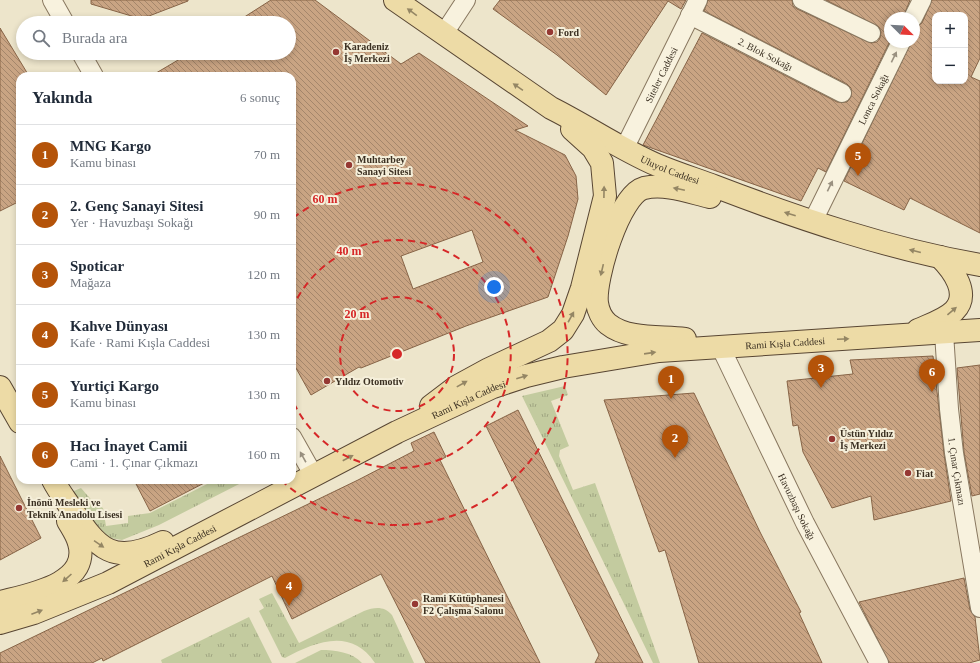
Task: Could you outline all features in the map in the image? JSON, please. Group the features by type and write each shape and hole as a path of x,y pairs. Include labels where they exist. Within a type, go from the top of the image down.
{"main road":[{"name":"Uluyol Caddesi","path":"395,0 443,35 551,108 657,165 758,203 872,240 940,257 980,265"},
{"path":"397,432 456,387 489,369 549,341 563,330 573,314 582,288 605,196 604,177 602,162 593,148 551,108"},
{"path":"720,346 700,341 620,332 608,324 601,315 596,297 606,254 615,223 624,205 635,193 643,188 673,188 716,199 758,203"},
{"path":"906,336 942,319 952,313 957,307 960,298 960,288 956,276 940,257"},
{"name":"Rami Kışla Caddesi","path":"0,623 34,613 108,583 160,557 266,499 314,476 397,432 493,387 526,376 659,351 980,330"},
{"path":"0,387 16,415"},
{"path":"56,486 92,538 107,549 121,553 146,550 246,501 266,499"},
{"path":"0,602 54,586 65,581 76,567 80,554 79,543 65,516 56,486"}],"street":[{"path":"52,0 61,16"},
{"path":"443,35 466,0"},
{"path":"802,0 871,33"},
{"path":"916,12 922,0"},
{"name":"2. Blok Sokağı","path":"694,8 842,93"},
{"name":"Siteler Caddesi","path":"624,148 694,8"},
{"name":"Lonca Sokağı","path":"813,221 898,48"},
{"path":"85,60 92,72"},
{"name":"1. Çınar Çıkmazı","path":"944,333 949,410 954,452 980,608"},
{"name":"Havuzbaşı Sokağı","path":"720,346 805,523 879,663"},
{"path":"296,444 314,476"}],"green space":[{"path":"565,386 568,395 551,401 569,446 560,450 559,456 573,490 595,483 660,663 653,663 522,396"},
{"path":"207,484 239,484 159,525 122,540 103,537 69,493 81,488 95,504 103,508 106,526 128,523 128,516 150,513"},
{"path":"272,593 299,643 364,611 376,608 386,610 392,615 414,663 375,663 365,652 355,645 344,641 320,643 285,658 282,657 259,611 264,608 259,599"},
{"path":"249,617 272,663 162,663 161,660"},
{"path":"321,650 332,650 348,654 358,659 362,663 295,663"}],"building":[{"path":"91,0 188,0 149,16 132,16 91,4"},
{"path":"271,0 315,0 401,64 419,53 528,126 515,130 565,155 576,176 578,199 568,236 548,297 466,326 361,368 359,367 311,395 296,368 296,72 158,72 178,60 296,60 296,16 246,16","holes":["472,230 483,262 413,289 401,256"]},
{"path":"500,0 686,0 681,9 668,1 606,95 557,55 493,9"},
{"path":"708,0 792,0 793,6 797,9 871,43 877,42 880,38 881,32 879,27 826,0 910,0 905,12 884,12 884,48 887,48 826,172 818,168 801,201 643,145 702,33 837,102 847,102 851,97 851,88 847,84 704,11"},
{"path":"932,0 980,0 980,58 971,77 980,81 980,233 910,198 904,210 844,181 908,48 920,48 920,24 922,23"},
{"path":"0,28 16,54 16,60 19,60 27,72 16,72 16,203 0,211"},
{"path":"933,356 951,501 874,520 871,496 832,508 803,452 798,425 793,426 787,381 853,374 850,360"},
{"path":"980,365 980,494 972,496 964,452 957,368"},
{"path":"694,393 760,532 801,612 799,613 822,663 699,663 665,550 659,552 604,400"},
{"path":"518,410 643,663 595,663 599,655 486,426"},
{"path":"434,432 446,457 440,460 540,663 426,663 381,574 292,619 272,576 103,661 102,658 92,663 0,663 0,653 358,480 414,451 411,443"},
{"path":"0,456 41,538 0,560"},
{"path":"136,484 202,484 150,511"},
{"path":"964,578 970,610 975,617 980,660 969,663 889,663 859,602"}],"place":[{"name":"Ford","path":"550,32"},
{"name":"Karadeniz İş Merkezi","path":"336,52"},
{"name":"Muhtarbey Sanayi Sitesi","path":"349,165"},
{"name":"Yurtiçi Kargo","path":"858,176"},
{"name":"Yıldız Otomotiv","path":"327,381"},
{"name":"Spoticar","path":"821,388"},
{"name":"Hacı İnayet Camii","path":"932,392"},
{"name":"MNG Kargo","path":"671,399"},
{"name":"Üstün Yıldız İş Merkezi","path":"832,439"},
{"name":"2. Genç Sanayi Sitesi","path":"675,458"},
{"name":"Fiat","path":"908,473"},
{"name":"İnönü Mesleki ve Teknik Anadolu Lisesi","path":"19,508"},
{"name":"Rami Kütüphanesi F2 Çalışma Salonu","path":"415,604"},
{"name":"Kahve Dünyası","path":"289,606"}]}
